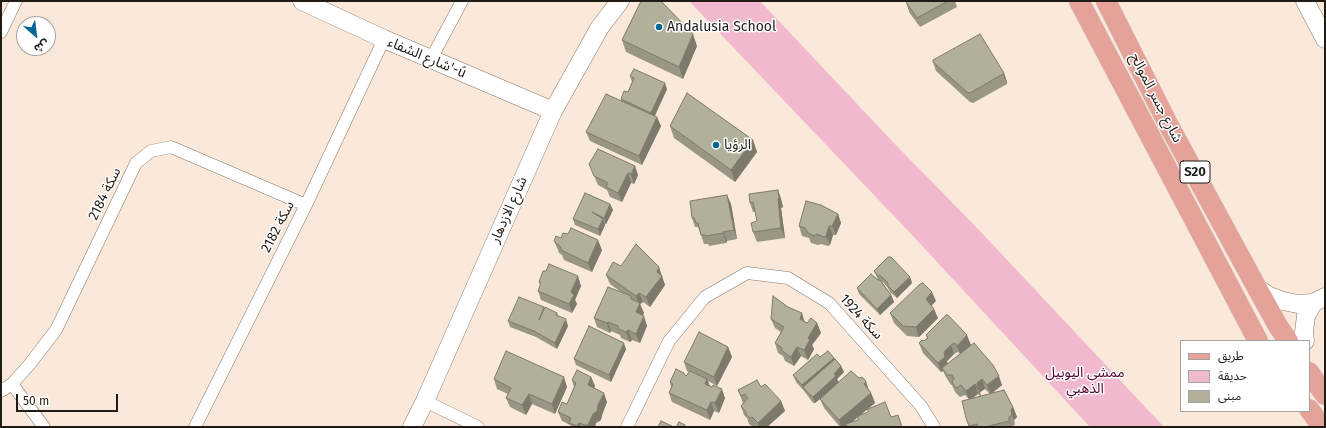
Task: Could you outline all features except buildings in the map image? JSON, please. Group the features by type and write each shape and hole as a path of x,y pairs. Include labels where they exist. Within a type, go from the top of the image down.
{"main road":[{"name":"شارع جسر الموالح","path":"1079,1 1257,340"},
{"name":"شارع جسر الموالح","path":"1106,1 1168,124 1257,288 1287,340"},
{"path":"1310,370 1325,395"},
{"path":"1310,410 1322,427"}],"street":[{"path":"1,32 16,1"},
{"name":"شارع الشفاء'-ú","path":"302,1 384,39 553,111"},
{"path":"431,59 462,1"},
{"name":"شارع الازدهار","path":"412,427 425,401 553,111 600,27 620,1"},
{"path":"1305,1 1325,39"},
{"name":"سكة 2182","path":"195,427 306,205 384,39"},
{"name":"سكة 2184","path":"1,391 12,384 56,330 136,163 151,151 171,147 306,205"},
{"name":"سكة 1924","path":"627,427 670,341 705,297 747,273 788,278 829,303 921,406 934,427"},
{"path":"1257,288 1269,296 1298,304 1319,300"},
{"path":"1305,340 1304,332 1306,316 1319,300"},
{"path":"12,384 44,427"},
{"path":"425,401 478,427"}],"green space":[{"name":"ممشى اليوبيل الذهبي","path":"689,1 760,1 891,140 979,230 1164,427 1090,427 913,236"}],"place":[{"name":"Andalusia School","path":"659,27"},
{"name":"الرؤيا","path":"716,145"}]}
